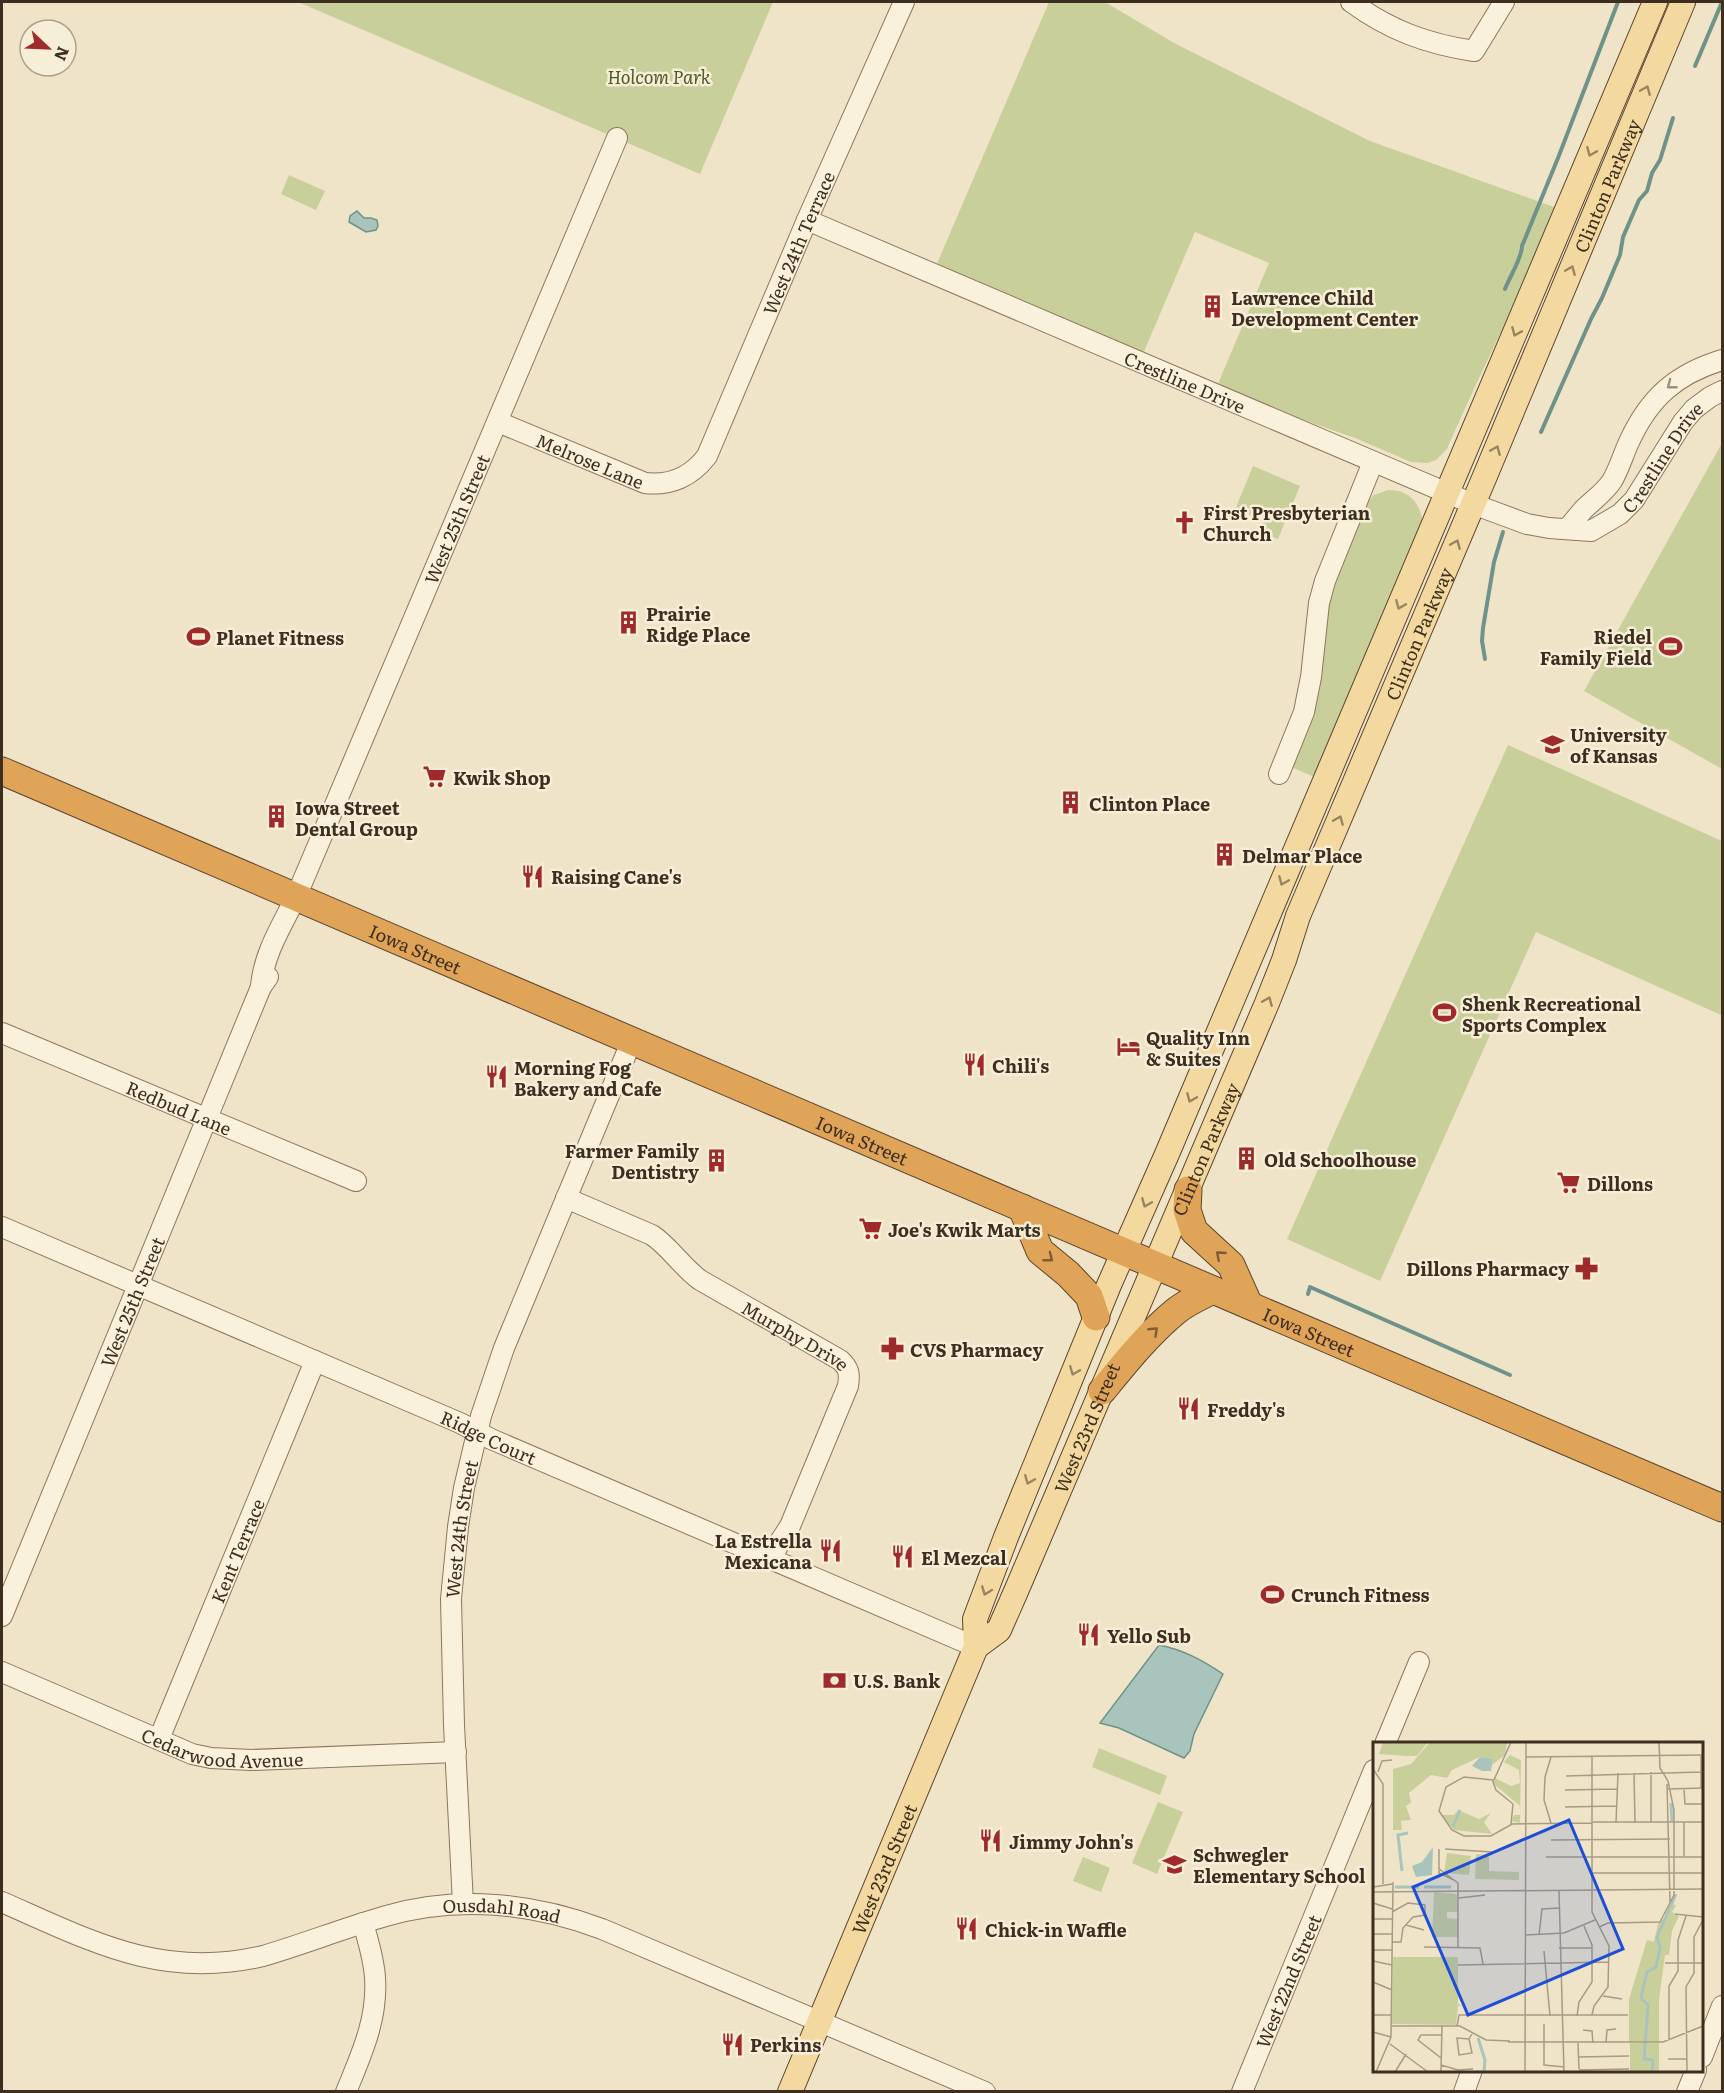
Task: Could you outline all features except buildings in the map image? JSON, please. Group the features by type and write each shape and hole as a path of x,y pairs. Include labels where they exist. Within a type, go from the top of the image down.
{"highway":[{"name":"Iowa Street","path":"2,771 1722,1508"},
{"path":"1188,1190 1187,1210 1194,1231 1231,1265 1249,1305"},
{"path":"1022,1208 1040,1251 1068,1274 1089,1296 1096,1317"},
{"path":"1102,1391 1152,1333 1178,1309 1213,1290"}],"main road":[{"name":"Clinton Parkway","path":"1124,1252 1448,494 1654,2"},
{"name":"Clinton Parkway","path":"1157,1265 1276,982 1298,916 1683,2"},
{"name":"West 23rd Street","path":"790,2091 976,1647 975,1619 1006,1536 1124,1252"},
{"name":"West 23rd Street","path":"976,1647 999,1630 1157,1265"}],"street":[{"name":"West 24th Terrace","path":"684,477 696,469 707,456 807,220 904,2"},
{"path":"1351,2 1375,19 1417,39 1473,51 1504,2"},
{"name":"West 25th Street","path":"2,1616 261,987 270,974 286,935 296,897 617,138"},
{"name":"Crestline Drive","path":"807,220 1448,494 1527,524 1591,531 1620,514 1634,500 1683,422 1695,409 1722,391"},
{"name":"Crestline Drive","path":"1568,528 1584,509 1602,494 1613,478 1639,421 1653,401 1668,386 1688,373 1722,360"},
{"name":"Melrose Lane","path":"498,422 638,481 661,484 684,477"},
{"path":"1279,774 1304,712 1311,677 1319,603 1325,581 1373,462"},
{"name":"Redbud Lane","path":"2,1033 356,1181"},
{"name":"West 24th Street","path":"463,1904 451,1633 454,1563 464,1488 477,1432 504,1348 632,1040"},
{"name":"Murphy Drive","path":"566,1198 652,1235 700,1280 847,1366 850,1375 848,1386 790,1526 772,1559"},
{"name":"Ridge Court","path":"2,1227 976,1647"},
{"name":"Kent Terrace","path":"159,1739 315,1361"},
{"path":"1385,1742 1419,1662"},
{"name":"Cedarwood Avenue","path":"2,1672 192,1754 211,1758 227,1760 456,1752"},
{"name":"West 22nd Street","path":"1242,2091 1373,1772"},
{"name":"Ousdahl Road","path":"2,1902 126,1953 185,1963 244,1961 363,1923 409,1911 463,1904 514,1906 570,1918 612,1933 985,2091"},
{"path":"346,2091 367,2038 373,2015 375,1979 363,1923"},
{"path":"1703,2052 1722,2006"},
{"path":"1464,2091 1471,2072"},
{"path":"1687,2091 1695,2072"}],"green space":[{"name":"Holcom Park","path":"298,2 773,2 700,174"},
{"path":"1049,2 1105,2 1176,44 1370,141 1557,208 1447,449 1436,460 1428,463 1411,462 1355,438 1269,408 1217,386 1269,263 1195,232 1143,354 936,266"},
{"path":"289,175 325,191 316,210 281,194"},
{"path":"1722,443 1722,769 1584,691"},
{"path":"1253,466 1300,486 1278,539 1260,531 1266,517 1234,512"},
{"path":"1388,490 1402,492 1412,498 1419,508 1423,521 1317,778 1291,767 1332,586 1364,506 1374,495"},
{"name":"Shenk Recreational Sports Complex","path":"1508,745 1722,841 1722,1011 1721,1015 1536,932 1380,1281 1287,1239"},
{"path":"1099,1748 1167,1776 1160,1795 1092,1767"},
{"path":"1158,1802 1183,1812 1157,1874 1132,1863"},
{"path":"1083,1857 1110,1868 1101,1892 1073,1881"}],"water":[{"path":"357,211 364,218 377,220 376,230 366,232 349,222 350,216"},
{"path":"1159,1645 1192,1656 1223,1674 1194,1734 1190,1751 1184,1758 1119,1728 1100,1723"}],"waterway":[{"path":"1505,289 1518,261 1618,2"},
{"path":"1695,66 1722,2"},
{"path":"1541,432 1602,298 1620,255 1623,237 1639,200 1647,191 1652,173 1660,160 1673,118"},
{"path":"1485,659 1482,641 1483,628 1494,562 1503,532"},
{"path":"1308,1294 1310,1287 1510,1375"}],"place":[{"name":"Lawrence Child Development Center","path":"1213,307"},
{"name":"First Presbyterian Church","path":"1185,522"},
{"name":"Prairie Ridge Place","path":"628,623"},
{"name":"Planet Fitness","path":"198,637"},
{"name":"Riedel Family Field","path":"1670,646"},
{"name":"University of Kansas","path":"1552,744"},
{"name":"Kwik Shop","path":"435,777"},
{"name":"Clinton Place","path":"1071,803"},
{"name":"Iowa Street Dental Group","path":"277,817"},
{"name":"Delmar Place","path":"1224,855"},
{"name":"Raising Cane's","path":"533,876"},
{"name":"Shenk Recreational Sports Complex","path":"1444,1013"},
{"name":"Quality Inn & Suites","path":"1128,1047"},
{"name":"Chili's","path":"974,1065"},
{"name":"Morning Fog Bakery and Cafe","path":"496,1077"},
{"name":"Old Schoolhouse","path":"1246,1159"},
{"name":"Farmer Family Dentistry","path":"717,1160"},
{"name":"Dillons","path":"1569,1183"},
{"name":"Joe's Kwik Marts","path":"870,1229"},
{"name":"Dillons Pharmacy","path":"1587,1268"},
{"name":"CVS Pharmacy","path":"892,1349"},
{"name":"Freddy's","path":"1189,1409"},
{"name":"La Estrella Mexicana","path":"830,1550"},
{"name":"El Mezcal","path":"903,1557"},
{"name":"Crunch Fitness","path":"1273,1594"},
{"name":"Yello Sub","path":"1089,1635"},
{"name":"U.S. Bank","path":"835,1680"},
{"name":"Jimmy John's","path":"991,1841"},
{"name":"Schwegler Elementary School","path":"1175,1864"},
{"name":"Chick-in Waffle","path":"967,1929"},
{"name":"Perkins","path":"732,2044"}]}
